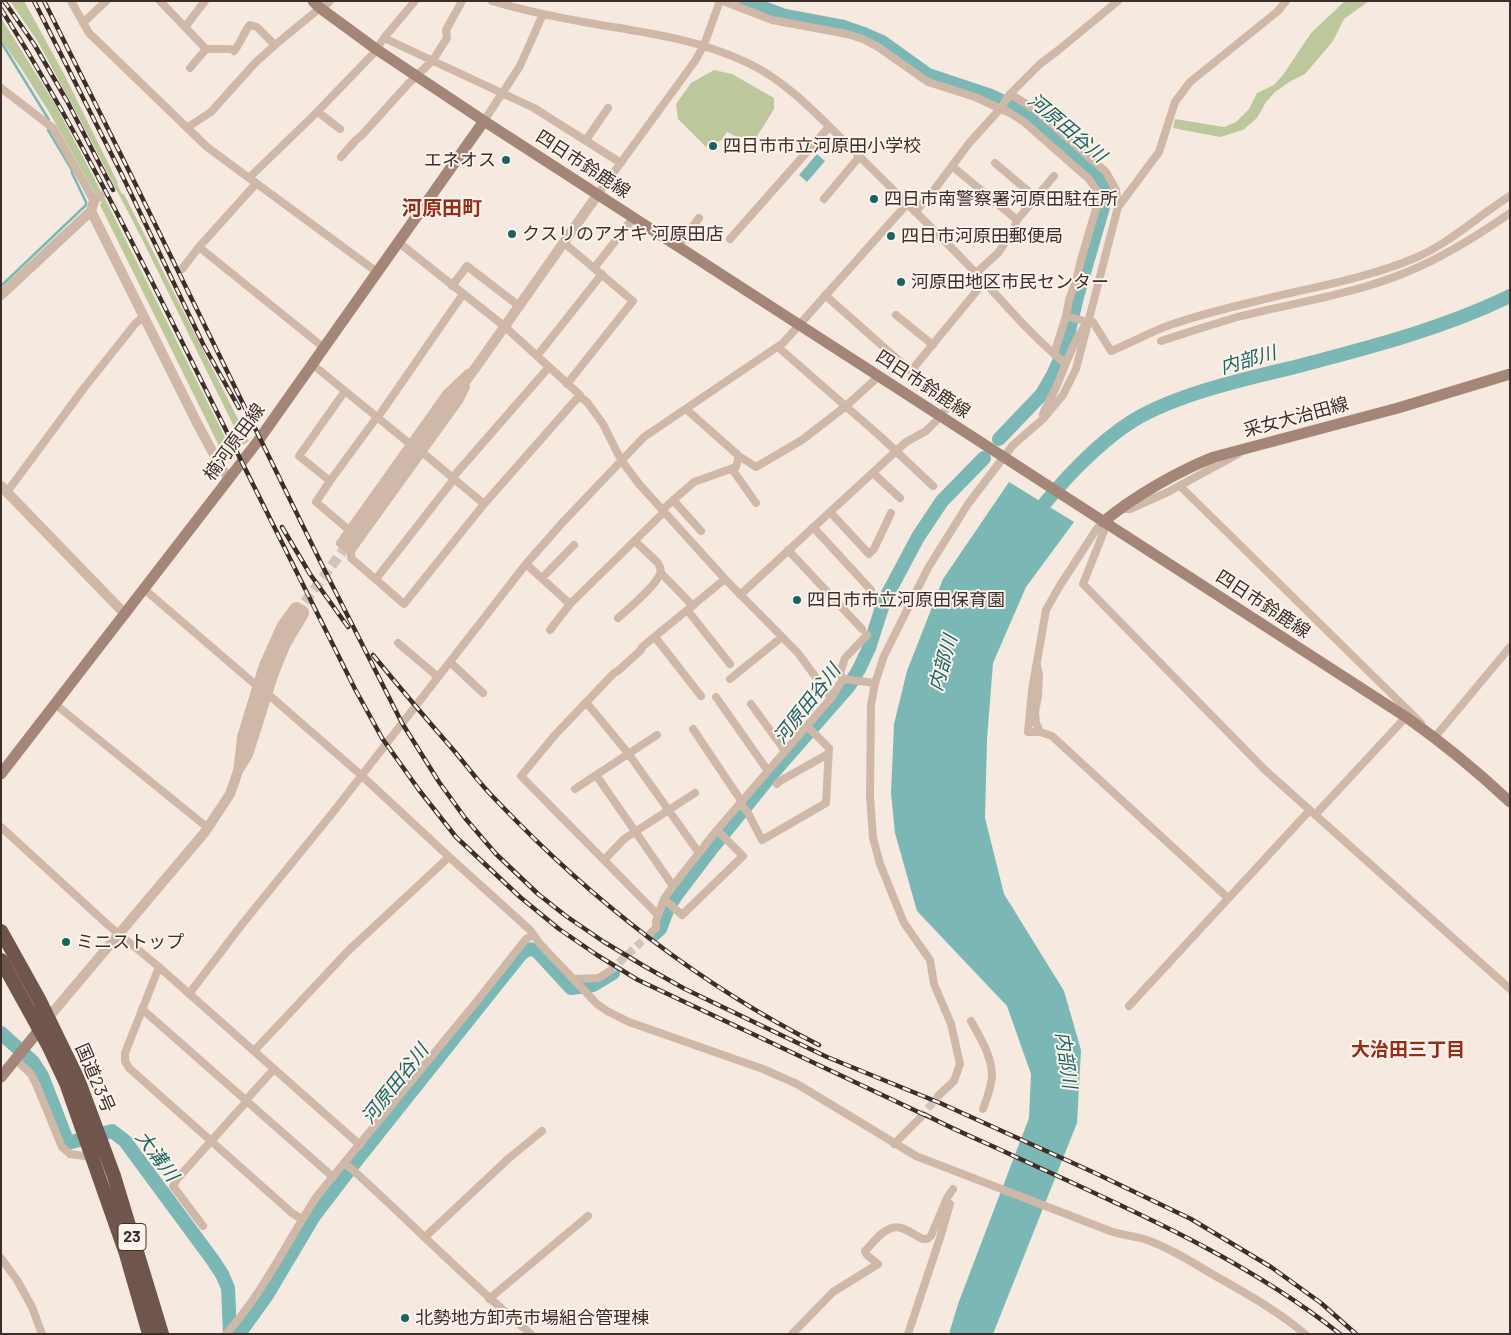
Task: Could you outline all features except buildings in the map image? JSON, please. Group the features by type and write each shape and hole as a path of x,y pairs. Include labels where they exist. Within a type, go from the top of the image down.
{"highway":[{"name":"国道23号","path":"1,931 44,1024"},
{"name":"国道23号","path":"1,960 78,1079 93,1147 148,1334"},
{"name":"国道23号","path":"93,1147 114,1176 162,1334"}],"main road":[{"name":"四日市鈴鹿線","path":"321,5 376,50 484,121 1406,717 1435,737 1510,802"},
{"name":"楠河原田線","path":"1,774 229,479 484,121"},
{"name":"采女大治田線","path":"1103,522 1118,509 1194,465 1214,457 1398,408 1510,374"},
{"path":"1,1077 44,1024"}],"street":[{"path":"71,1 90,33 122,66 207,146 377,272"},
{"path":"83,23 106,1"},
{"path":"160,1 206,49 232,50 240,43 250,25 257,27 275,44"},
{"path":"185,27 205,1"},
{"path":"182,269 253,180 252,174 318,112 376,50 415,1"},
{"path":"341,157 433,60 447,38 446,30 462,1"},
{"path":"492,1 543,14 652,33 704,45 750,64 773,78 796,95 829,127 976,273 1039,340 1064,362"},
{"path":"579,396 484,504 404,604 351,558 350,546 504,326 694,61 704,45 722,1 772,20 847,34 863,39 878,47 928,82 1002,107 1024,122 1089,179 1097,191 1098,202 1080,260 1076,281 1069,300 1067,316 1055,355"},
{"path":"915,212 1009,96 1040,64 1118,1"},
{"path":"1118,207 1159,152 1175,102 1190,82 1278,11 1286,1"},
{"path":"188,127 211,112 255,63 321,5"},
{"path":"484,121 524,58 543,14"},
{"path":"384,38 534,108 621,163"},
{"path":"190,68 206,49"},
{"path":"1,88 53,128 95,203 144,316 197,424 229,479"},
{"path":"939,1095 954,1081 960,1064 952,1024 934,984 930,960 904,923 880,864 873,838 870,796 871,705 884,656 928,568 968,504 1006,459 1013,445 1043,420 1063,396 1076,371 1118,207 1116,190 1106,172 1036,110 1009,96"},
{"path":"586,140 608,108"},
{"path":"318,112 340,129"},
{"path":"730,240 829,127"},
{"path":"824,199 859,157"},
{"path":"995,163 1035,197"},
{"path":"952,166 1017,220"},
{"path":"976,273 998,253 1014,229 1017,220 1054,176"},
{"path":"1067,316 1077,320 1093,322 1111,351 1169,325 1261,300 1362,276 1416,257 1463,230 1510,196"},
{"path":"1,295 95,203"},
{"path":"189,994 526,564 563,522 644,437 778,347 907,204"},
{"path":"1161,341 1234,318 1360,289 1384,281 1455,249 1510,213"},
{"path":"594,267 634,217"},
{"path":"678,246 700,218"},
{"path":"398,242 504,326 587,402 603,424 621,460 663,511 725,579 798,653 831,698"},
{"path":"564,242 633,301 567,384"},
{"path":"199,247 323,347"},
{"path":"452,286 467,266 519,306"},
{"path":"537,356 602,274"},
{"path":"911,371 984,282"},
{"path":"350,530 316,502 463,294"},
{"path":"825,296 949,405 945,410"},
{"path":"896,315 934,345"},
{"path":"125,614 4,489 144,316"},
{"path":"1043,420 1042,414 1056,386 1064,362 1088,322"},
{"path":"778,347 897,451 933,486"},
{"path":"312,364 410,444"},
{"path":"350,546 340,543 446,394 476,367"},
{"path":"350,546 459,401 476,367"},
{"path":"376,579 454,478 549,367"},
{"path":"686,408 739,456 756,467 802,440 846,406 880,376"},
{"path":"330,481 299,456 345,391"},
{"path":"740,594 906,442 926,431 936,421"},
{"path":"1118,509 1130,509 1180,486 1232,458 1248,447"},
{"path":"422,452 484,504"},
{"path":"550,630 570,604 635,541 673,500 694,482 736,467 739,456"},
{"path":"732,469 756,503"},
{"path":"873,473 900,498"},
{"path":"1180,486 1435,737 1510,647"},
{"path":"673,500 701,531"},
{"path":"830,512 869,554 874,549 891,513"},
{"path":"1103,522 1059,587 1046,610 1037,665 1039,675 1035,712 1036,722 1040,732 1052,736 1228,898"},
{"path":"1103,522 1104,531 1083,584 1265,770 1510,989"},
{"path":"813,527 872,590"},
{"path":"635,541 658,563 661,573 690,608 730,664"},
{"path":"542,578 574,545"},
{"path":"788,550 864,632 845,658 840,673 847,679 876,683"},
{"path":"526,564 570,604"},
{"path":"618,618 652,585 661,573"},
{"path":"658,915 605,859 521,776 554,736 614,673 641,650 642,647 725,579"},
{"path":"144,589 257,686"},
{"path":"297,606 305,611 305,614 286,646 274,676 249,755 237,774 241,737 263,665 281,625 294,607 297,606"},
{"path":"44,1024 208,828 230,794 275,651 296,614"},
{"path":"655,637 701,696"},
{"path":"730,679 782,637"},
{"path":"398,642 438,677"},
{"path":"450,662 483,693"},
{"path":"651,933 656,928 658,915 668,902 673,886 699,853 721,834 768,771 808,727 847,679"},
{"path":"269,696 361,775 530,930 597,1004 607,1011 628,1022 763,1069 797,1084 916,1156 1110,1231 1144,1240 1179,1255 1237,1289 1305,1334"},
{"path":"716,696 768,771"},
{"path":"586,702 628,753 699,853"},
{"path":"55,704 208,828"},
{"path":"751,704 785,751"},
{"path":"1129,1006 1228,898 1406,717"},
{"path":"693,729 743,806 762,840 826,803 829,748 808,727"},
{"path":"574,789 657,735"},
{"path":"777,784 828,754"},
{"path":"596,775 673,886"},
{"path":"605,859 624,839 695,793"},
{"path":"1,827 119,934 159,967 360,1145"},
{"path":"668,902 682,915 743,856 721,834"},
{"path":"254,1051 348,952 449,857"},
{"path":"226,1334 262,1287 317,1196 333,1177 349,1167 360,1145 526,939 533,935"},
{"path":"159,967 125,1053 125,1061 129,1068 292,1213 302,1219"},
{"path":"579,984 599,978 610,971"},
{"path":"142,1008 333,1177"},
{"path":"972,1021 988,1056 992,1074 984,1109"},
{"path":"16,1058 31,1074 62,1147 70,1154 93,1147"},
{"path":"203,1226 173,1186 274,1069"},
{"path":"894,1144 920,1118"},
{"path":"425,1237 508,1159 542,1131"},
{"path":"349,1167 489,1299 531,1334"},
{"path":"908,1334 940,1238 958,1173"},
{"path":"792,1334 833,1292 878,1264 865,1251 884,1232 892,1227 900,1228 924,1239 931,1236 947,1198 953,1189"},
{"path":"489,1299 588,1216"},
{"path":"1,1258 32,1307 42,1334"}],"green space":[{"path":"10,1 24,1 63,72 122,194 124,194 249,441 243,445 141,237 76,112 38,42"},
{"path":"1345,1 1369,1 1344,19 1333,41 1305,74 1275,92 1266,102 1257,118 1243,130 1220,137 1173,128 1175,119 1224,127 1236,122 1249,109 1257,93 1274,85 1283,75 1311,33"},
{"path":"1,18 55,104 235,457 226,460 100,205 102,202 96,196 49,112 1,40"},
{"path":"714,70 732,74 774,98 774,109 756,138 737,137 727,132 722,140 706,147 678,119 676,104 691,83"}],"water":[{"path":"817,154 825,161 807,182 799,175"},
{"path":"1009,482 1074,522 1026,587 993,663 987,739 985,818 1004,894 1064,991 1081,1050 1077,1123 993,1334 949,1334 958,1304 1029,1118 1031,1074 1007,1006 917,911 895,833 891,793 894,724 907,671 943,579"}],"waterway":[{"name":"河原田谷川","path":"745,1 785,16 844,27 861,33 882,42 928,75 991,96 1019,109 1096,175 1104,189 1103,207 1077,297 1064,351 1042,394 999,439"},
{"path":"1,42 49,120"},
{"path":"1,286 86,205 72,170 48,130"},
{"name":"内部川","path":"1034,517 1067,477 1106,440 1120,429 1151,411 1212,388 1350,353 1404,337 1484,308 1510,296"},
{"name":"河原田谷川","path":"653,935 660,929 668,908 677,894 712,848 772,774 849,686 869,648 884,601 918,537 942,501 984,458"},
{"name":"河原田谷川","path":"239,1334 267,1295 314,1216 521,954 532,949 537,951 571,988 593,985 613,973"},
{"name":"大溝川","path":"1,1033 33,1062 42,1076 68,1143 112,1131 125,1141 222,1274 228,1288 230,1334"}],"tunnel":[{"path":"101,196 115,181"},
{"path":"296,614 350,541"},
{"path":"610,971 651,933"},
{"path":"920,1118 939,1095"}],"railway":[{"path":"4,1 34,44 67,101 113,190"},
{"path":"34,1 123,177 204,346 239,408"},
{"path":"44,1 402,723 439,782 465,818 496,854 538,894 566,916 604,942 685,989 827,1057 940,1103 1191,1219 1271,1267 1321,1303 1356,1334"},
{"path":"1,9 54,97 104,188 355,689 382,738 456,837 520,897 559,929 638,980 929,1117"},
{"path":"282,527 310,574 348,627"},
{"path":"373,655 485,788 568,870 646,936 688,966 774,1021 819,1045"},
{"path":"924,1114 1134,1212 1220,1255 1301,1305 1340,1334"}],"place":[{"name":"四日市市立河原田小学校","path":"713,146"},
{"name":"エネオス","path":"506,160"},
{"name":"四日市南警察署河原田駐在所","path":"874,199"},
{"name":"クスリのアオキ 河原田店","path":"512,234"},
{"name":"四日市河原田郵便局","path":"891,236"},
{"name":"河原田地区市民センター","path":"901,282"},
{"name":"四日市市立河原田保育園","path":"797,600"},
{"name":"ミニストップ","path":"66,942"},
{"name":"北勢地方卸売市場組合管理棟","path":"405,1318"}],"district":[{"name":"河原田町","path":"442,208"},
{"name":"大治田三丁目","path":"1408,1050"}]}
